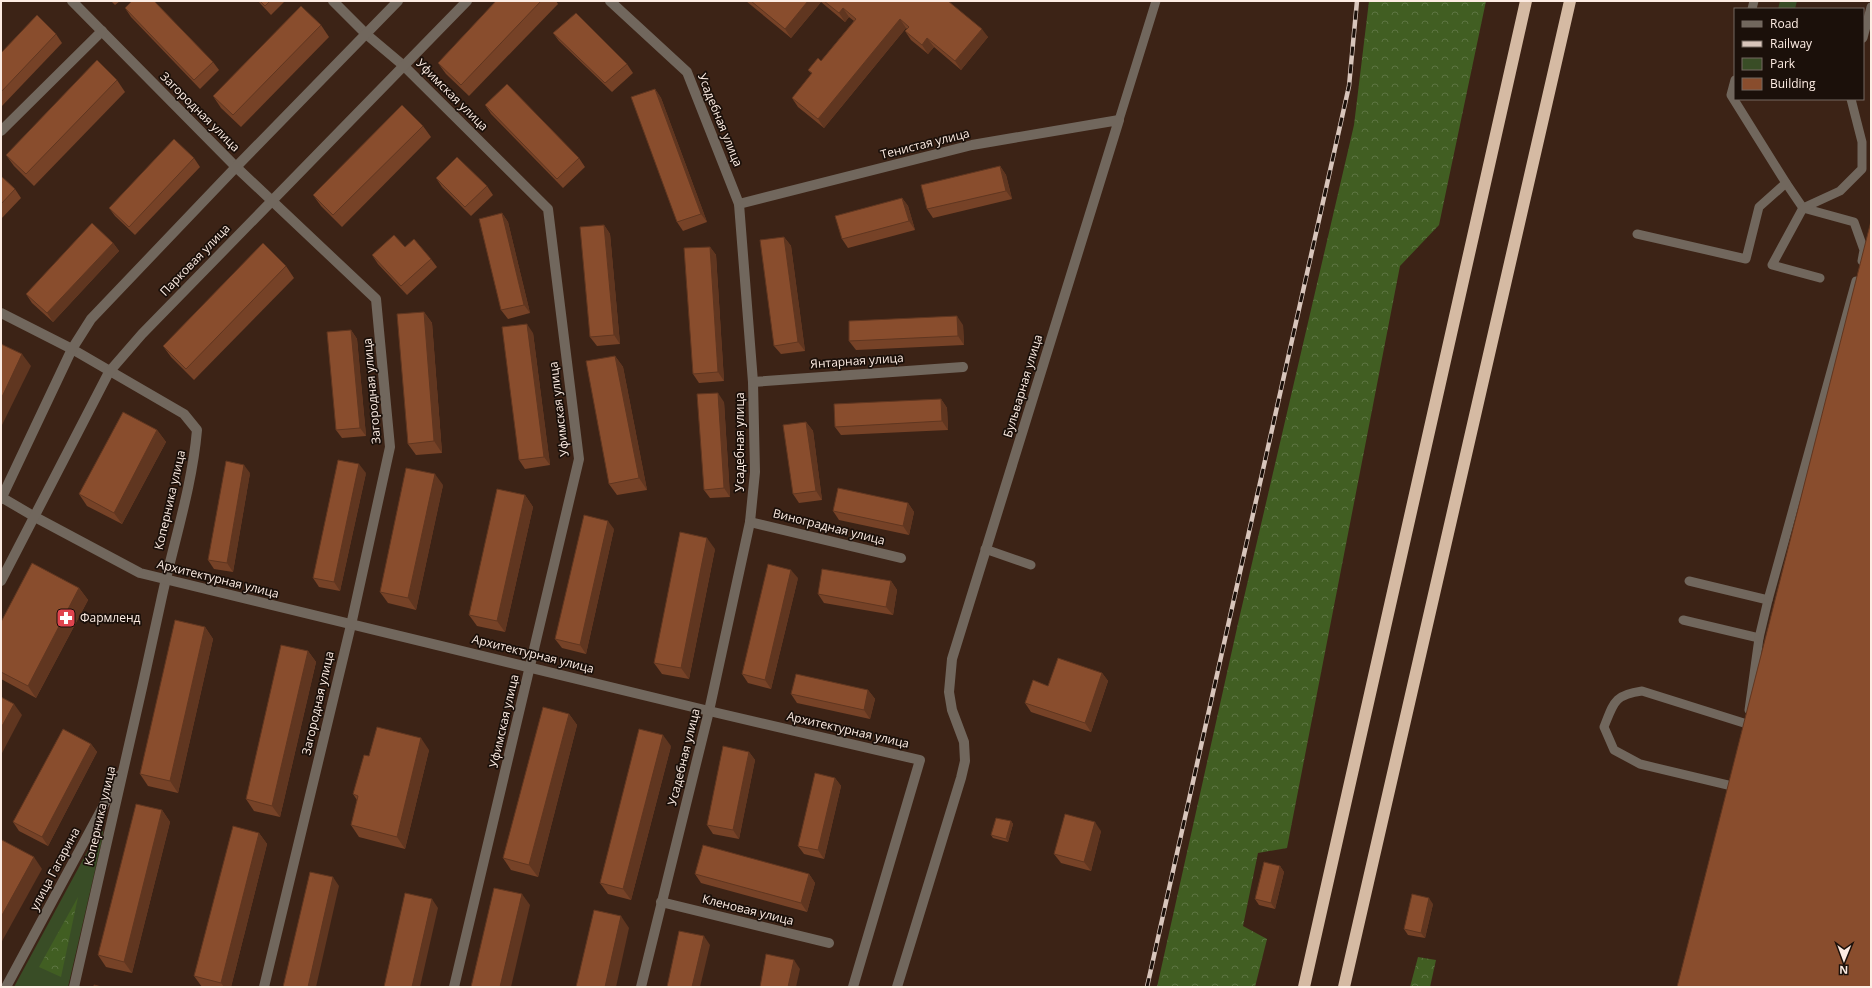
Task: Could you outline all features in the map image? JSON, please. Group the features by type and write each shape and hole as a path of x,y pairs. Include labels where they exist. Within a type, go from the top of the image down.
{"highway":[{"path":"1304,987 1526,1"},
{"path":"1344,987 1570,1"}],"street":[{"name":"Загородная улица","path":"72,1 236,167 376,299 390,447 351,625 264,987"},
{"name":"Уфимская улица","path":"333,1 366,34 404,66 548,209 578,459 454,987"},
{"path":"1,498 72,349 91,319 236,167 398,1"},
{"name":"Парковая улица","path":"1,581 109,372 142,334 466,1"},
{"name":"Усадебная улица","path":"610,1 687,72 739,204 753,382 755,472 750,522 709,711 641,987"},
{"path":"1,131 102,31"},
{"name":"Тенистая улица","path":"739,204 972,145 1120,120"},
{"name":"Бульварная улица","path":"897,987 965,761 964,742 952,710 949,692 952,659 1120,120"},
{"name":"Коперника улица","path":"1,313 72,349 109,372 184,414 197,430 194,461 74,987"},
{"name":"Янтарная улица","path":"753,382 962,367"},
{"name":"Архитектурная улица","path":"1,498 140,573 351,625 530,666 709,711 920,760 853,987"},
{"name":"Виноградная улица","path":"750,522 901,558"},
{"name":"улица Гагарина","path":"6,987 126,763"},
{"name":"Кленовая улица","path":"661,902 829,943"}],"lane":[{"path":"1120,120 1156,1"},
{"path":"1864,34 1871,7"},
{"path":"1734,84 1731,95 1734,100"},
{"path":"1732,786 1640,764 1614,750 1604,727 1612,706 1624,694 1642,691 1746,728 1759,638 1768,600 1864,250 1854,222 1803,208 1734,100"},
{"path":"1820,278 1772,265 1803,208 1840,191 1862,169 1862,142 1851,100"},
{"path":"1638,234 1746,259 1759,206 1786,183"},
{"path":"986,548 1031,565"},
{"path":"1689,581 1768,600"},
{"path":"1683,620 1759,638"}],"green space":[{"path":"1369,1 1486,1 1439,225 1400,266 1287,848 1258,853 1243,926 1267,939 1255,987 1157,987 1239,619 1354,125"},
{"path":"1780,1 1797,1 1795,8 1778,8"},
{"path":"99,830 103,831 102,840 68,987 14,987"},
{"path":"78,897 61,977 39,967"},
{"path":"1418,957 1436,960 1430,987 1410,987"}],"building":[{"path":"132,1 154,1 213,62 194,80 125,8"},
{"path":"260,1 270,1 265,6"},
{"path":"496,1 541,1 461,85 438,63"},
{"path":"751,1 808,1 785,29"},
{"path":"824,1 948,1 982,29 955,61 927,38 922,45 905,31 909,27 900,19 818,119 792,98 812,73 808,70 818,58 821,61 856,19 843,8 839,13"},
{"path":"301,6 321,25 233,115 213,96"},
{"path":"576,13 627,64 605,83 553,33"},
{"path":"37,15 56,34 1,92 1,53"},
{"path":"97,60 117,80 26,174 6,155"},
{"path":"507,84 579,158 557,179 485,105"},
{"path":"655,89 701,214 677,222 631,97"},
{"path":"402,105 423,126 333,215 313,195"},
{"path":"174,139 194,158 129,227 109,208"},
{"path":"457,157 487,186 465,207 436,178"},
{"path":"1000,166 1006,191 927,209 921,185"},
{"path":"1,176 15,189 1,204"},
{"path":"902,198 909,221 842,239 835,216"},
{"path":"502,213 524,305 501,310 479,219"},
{"path":"1871,221 1871,987 1677,987"},
{"path":"92,223 113,243 47,313 26,294"},
{"path":"604,225 614,335 590,337 580,227"},
{"path":"394,235 405,247 414,239 431,259 401,286 372,255"},
{"path":"784,237 798,342 774,346 760,240"},
{"path":"263,243 286,266 186,369 163,346"},
{"path":"710,247 718,372 693,374 684,248"},
{"path":"424,312 434,441 408,444 397,314"},
{"path":"957,316 958,336 849,341 849,321"},
{"path":"527,324 544,457 519,460 502,327"},
{"path":"351,330 360,428 336,430 327,332"},
{"path":"1,344 22,354 1,399"},
{"path":"615,356 639,478 609,484 586,361"},
{"path":"718,393 724,488 704,490 697,394"},
{"path":"941,399 942,421 835,427 834,404"},
{"path":"123,412 157,430 114,513 79,494"},
{"path":"806,422 816,491 793,494 783,425"},
{"path":"338,460 359,464 334,582 313,578"},
{"path":"226,461 244,465 227,563 208,560"},
{"path":"406,468 435,474 408,598 380,592"},
{"path":"838,488 908,503 903,526 833,511"},
{"path":"497,489 525,495 497,621 469,615"},
{"path":"584,515 608,521 580,645 555,639"},
{"path":"680,532 707,538 681,668 654,663"},
{"path":"32,563 79,588 28,686 1,672 1,622"},
{"path":"768,564 791,570 765,680 742,674"},
{"path":"822,569 891,581 886,607 818,594"},
{"path":"175,620 205,627 170,781 140,774"},
{"path":"281,645 308,651 272,806 246,799"},
{"path":"1058,658 1102,673 1085,723 1025,703 1033,680 1048,686"},
{"path":"796,674 868,690 864,710 791,694"},
{"path":"1,697 14,704 1,728"},
{"path":"543,707 569,714 529,865 503,858"},
{"path":"377,727 421,738 397,837 351,825 358,796 353,794 364,755 369,756"},
{"path":"63,729 91,744 42,837 13,822"},
{"path":"639,729 663,735 623,889 600,883"},
{"path":"723,746 749,752 733,830 707,825"},
{"path":"815,773 835,778 818,850 798,846"},
{"path":"136,804 162,810 124,962 98,955"},
{"path":"1065,814 1095,822 1084,862 1054,854"},
{"path":"996,818 1011,821 1006,839 991,835"},
{"path":"233,826 259,833 221,983 194,976"},
{"path":"2,840 34,857 1,917 1,841"},
{"path":"703,845 809,874 801,903 695,874"},
{"path":"1264,862 1280,866 1271,903 1255,899"},
{"path":"310,872 333,877 308,987 283,987"},
{"path":"494,888 522,894 500,987 471,987"},
{"path":"405,893 432,899 412,987 384,987"},
{"path":"1412,894 1429,898 1421,933 1404,929"},
{"path":"594,910 621,916 605,987 576,987"},
{"path":"679,931 704,936 692,987 667,987"},
{"path":"766,954 794,960 788,987 760,987"}],"railway":[{"path":"1147,987 1349,86 1357,1"}],"place":[{"name":"Фармленд","path":"66,618"}]}
